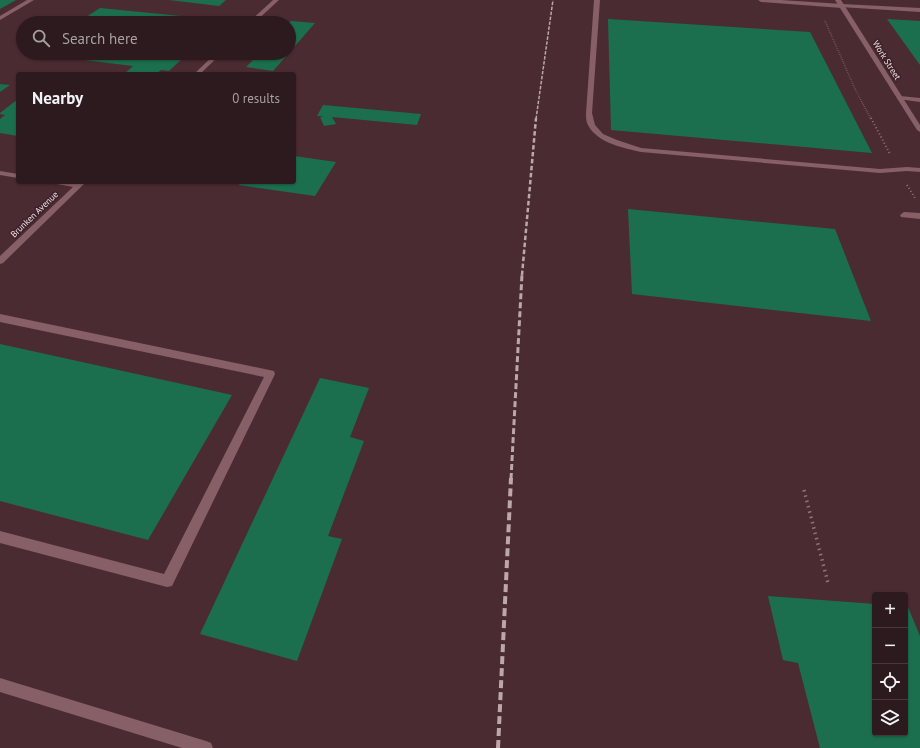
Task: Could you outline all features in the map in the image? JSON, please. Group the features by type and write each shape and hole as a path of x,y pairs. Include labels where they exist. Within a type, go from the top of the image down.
{"street":[{"path":"0,18 31,0"},
{"path":"259,16 276,0"},
{"path":"597,0 589,113 592,126 602,136 622,145 640,150 880,171 920,170"},
{"path":"761,0 920,10"},
{"name":"Work Street","path":"838,0 920,130"},
{"path":"199,72 212,60"},
{"path":"900,98 920,100"},
{"path":"0,173 16,176"},
{"name":"Brunken Avenue","path":"0,261 80,184"},
{"path":"904,215 920,216"},
{"path":"0,318 270,374 167,581 0,537"},
{"path":"0,685 206,748"}],"path":[{"path":"822,14 856,91 917,202"},
{"path":"804,490 828,583"}],"shaded area":[{"path":"0,0 920,0 920,748 0,748"}],"building":[{"path":"0,0 16,0 0,9"},
{"path":"169,0 226,0 219,6"},
{"path":"100,8 181,16 88,16"},
{"path":"608,19 810,32 872,153 611,130"},
{"path":"887,19 920,21 920,65"},
{"path":"296,21 315,23 296,45"},
{"path":"84,60 181,60 169,71 126,72 133,66"},
{"path":"253,60 283,60 273,71 246,67"},
{"path":"0,84 10,85 0,92"},
{"path":"16,101 16,136 0,133 0,119 5,115 0,113"},
{"path":"323,105 421,114 417,125 332,117 336,124 324,126 320,117 324,116 317,116"},
{"path":"296,156 336,162 315,196 239,185 296,184"},
{"path":"628,209 835,229 871,321 632,294"},
{"path":"0,344 232,395 148,540 0,501"},
{"path":"320,378 369,388 350,437 364,441 328,536 342,539 297,661 200,634"},
{"path":"768,596 872,604 872,736 908,736 908,607 920,636 920,748 820,748 798,663 783,660"}],"railway":[{"path":"536,119 553,0"},
{"path":"522,275 536,118"},
{"path":"511,479 522,274"},
{"path":"498,748 511,478"}]}
